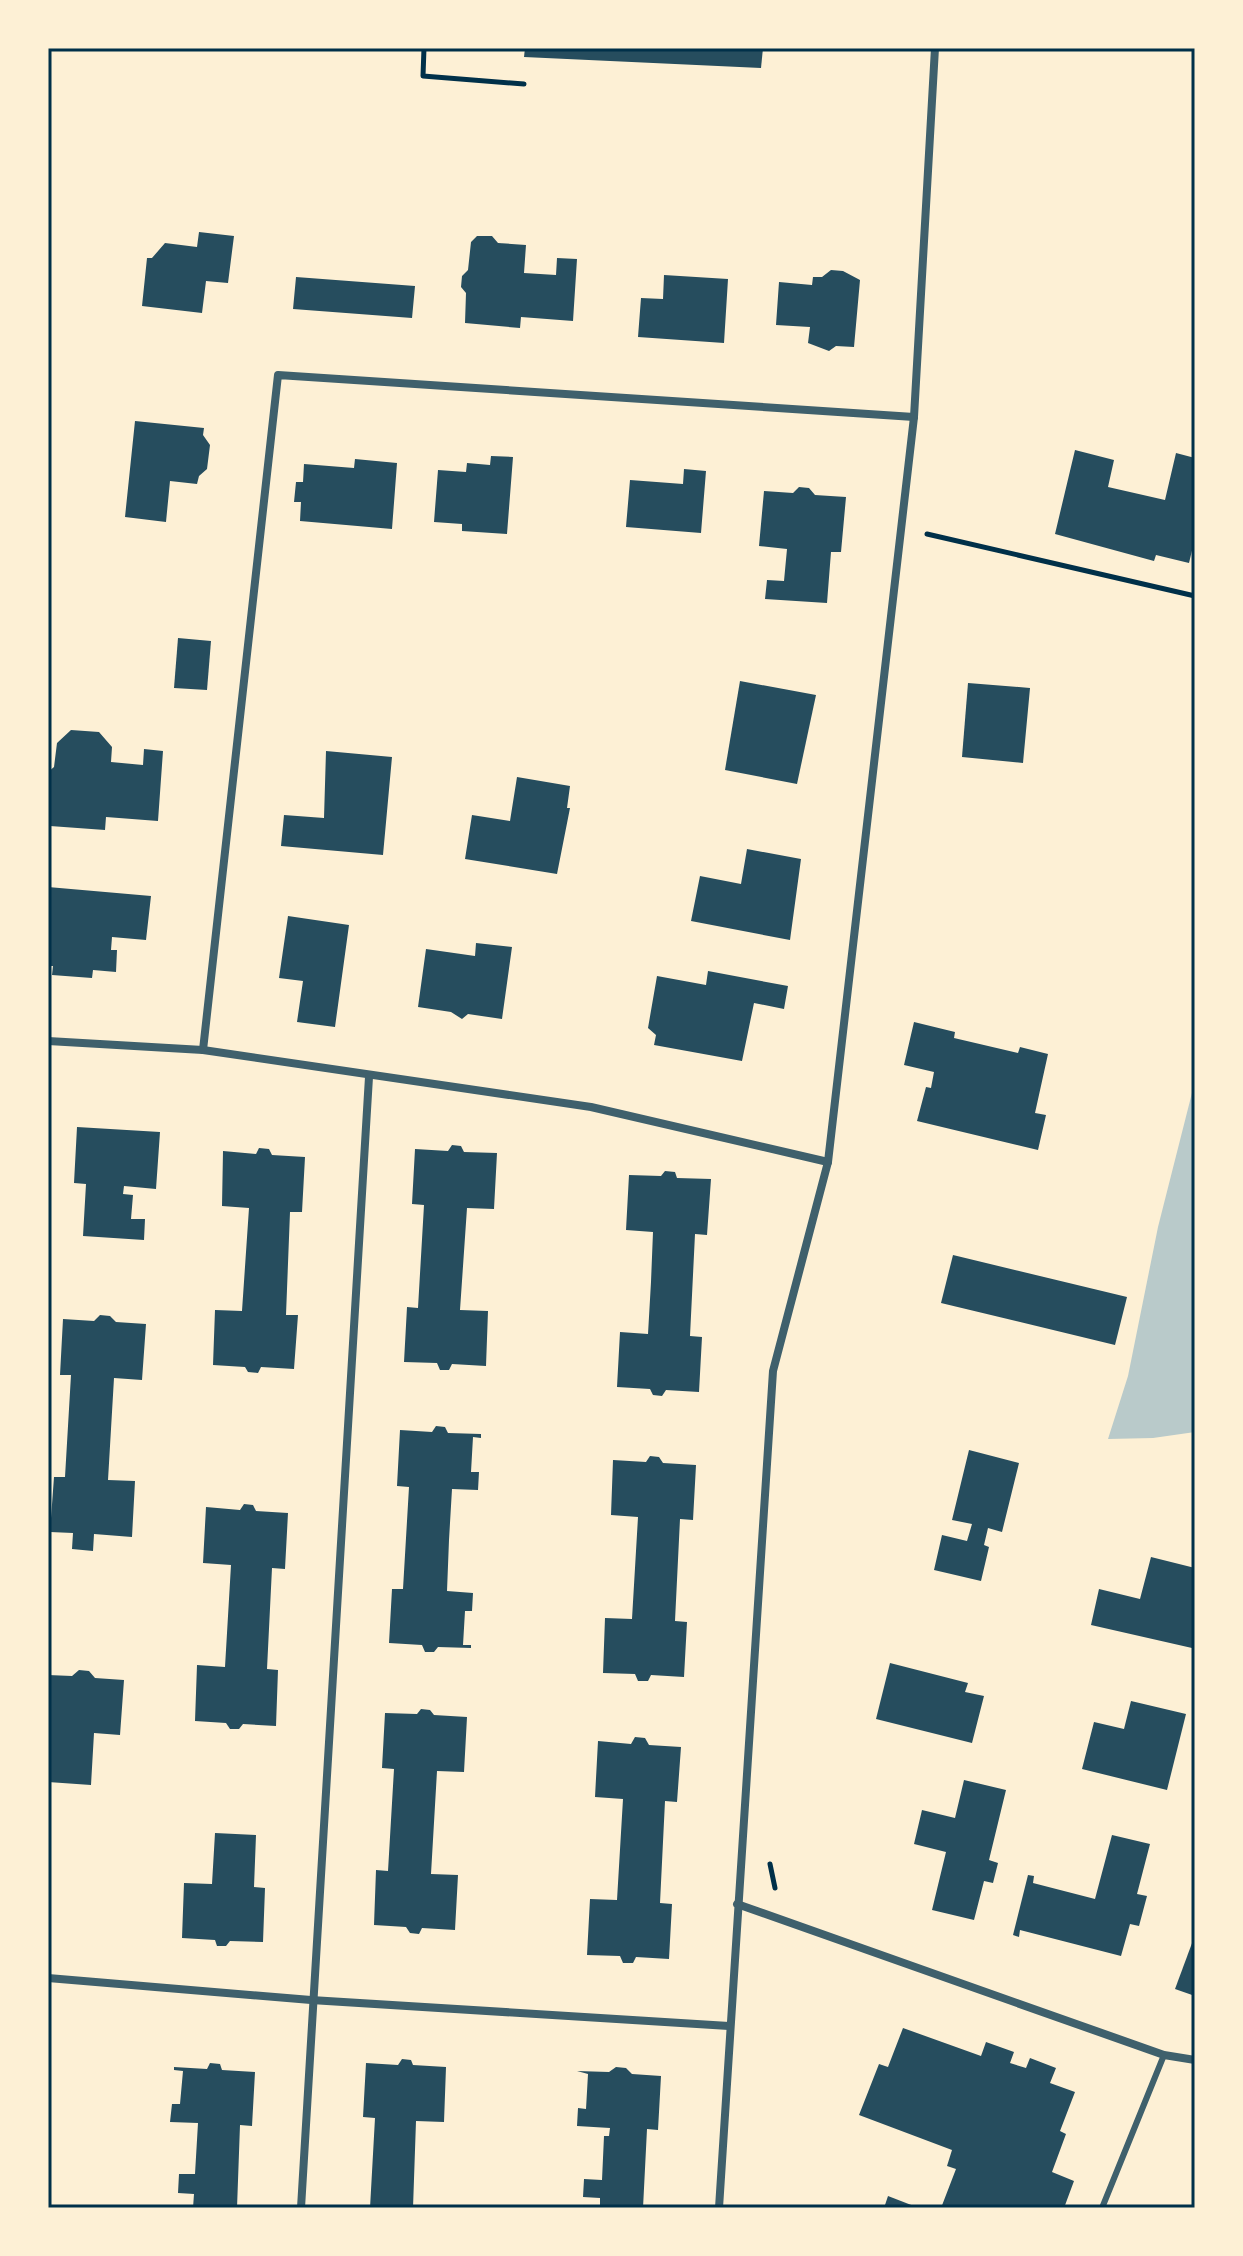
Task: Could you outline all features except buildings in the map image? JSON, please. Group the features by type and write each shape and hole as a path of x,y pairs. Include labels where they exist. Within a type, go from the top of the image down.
{"street":[{"path":"719,2208 773,1371 828,1162 914,417 935,48"},
{"path":"203,1050 278,375 914,417"},
{"path":"48,1041 203,1050 369,1077 591,1107 828,1162"},
{"path":"301,2208 311,2000 369,1077"},
{"path":"737,1904 1164,2055 1195,2060"},
{"path":"48,1978 311,2000 729,2026"}],"lane":[{"path":"1102,2208 1164,2055"}],"path":[{"path":"424,48 423,76 524,84"},
{"path":"901,528 1195,596"}],"shaded area":[{"path":"1195,1081 1195,1432 1153,1438 1108,1439 1128,1376 1158,1227"}]}
